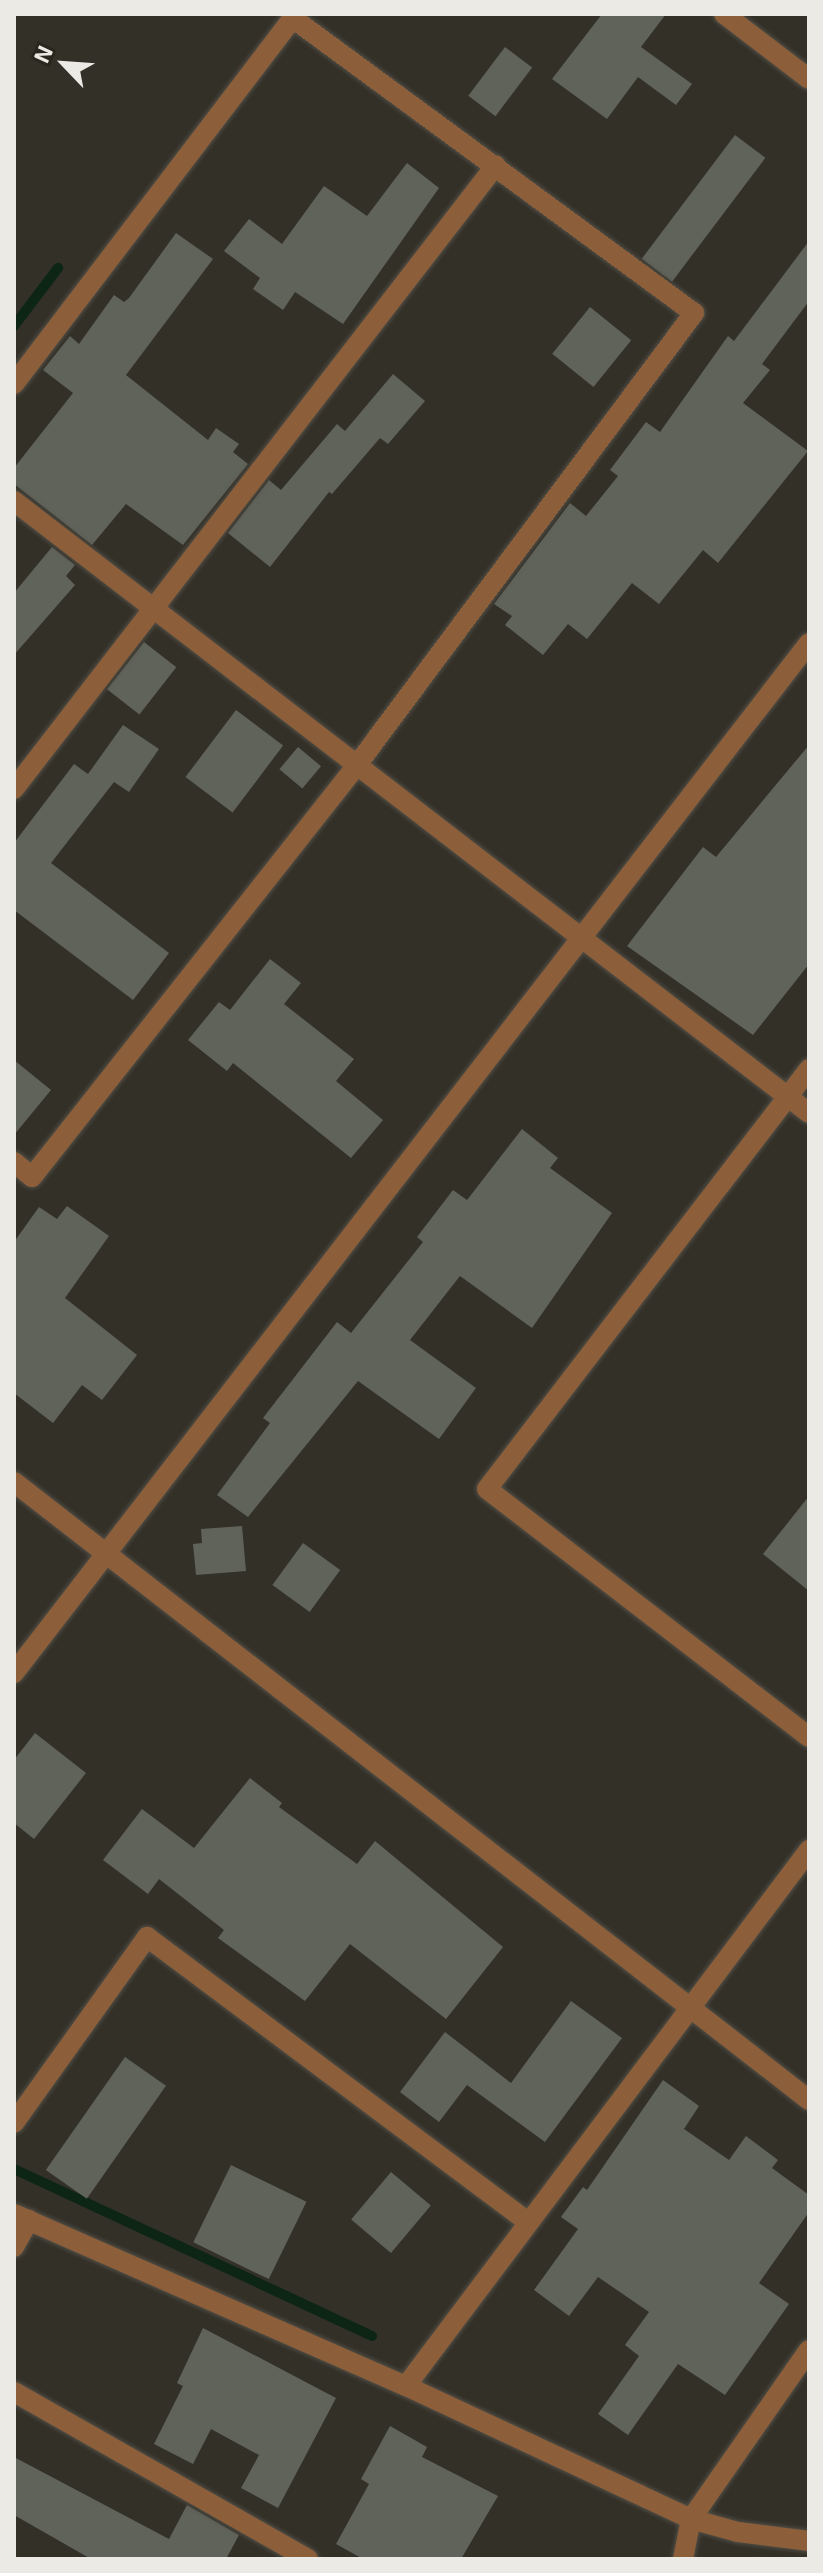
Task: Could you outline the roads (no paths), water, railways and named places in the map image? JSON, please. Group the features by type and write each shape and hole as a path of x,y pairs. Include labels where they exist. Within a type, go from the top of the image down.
{"street":[{"path":"724,14 809,79"},
{"path":"14,384 295,16 694,313 357,765 32,1177 14,1162"},
{"path":"14,789 496,165"},
{"path":"14,501 809,1113"},
{"path":"14,1673 809,643"},
{"path":"809,1069 487,1489 809,1737"},
{"path":"14,1482 809,2100"},
{"path":"406,2386 526,2221 809,1850"},
{"path":"14,2123 147,1937 526,2221"},
{"path":"14,2247 21,2217 406,2386 691,2519 738,2532 809,2541"},
{"path":"683,2559 691,2519 809,2350"},
{"path":"14,2392 308,2559"}],"waterway":[{"path":"14,326 58,268"},
{"path":"14,2169 372,2336"}]}
